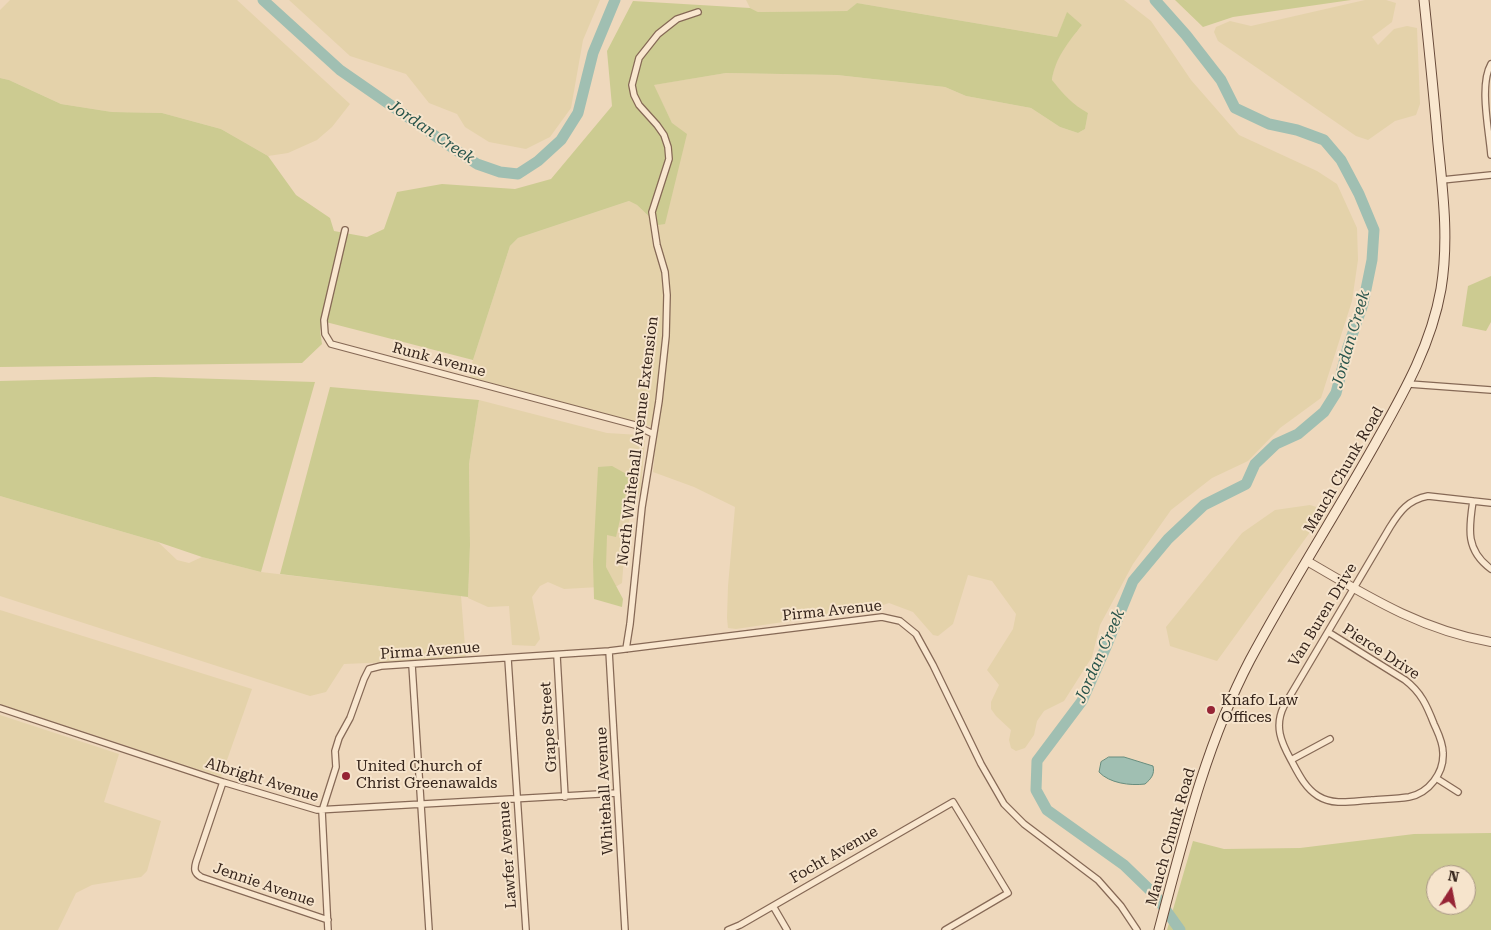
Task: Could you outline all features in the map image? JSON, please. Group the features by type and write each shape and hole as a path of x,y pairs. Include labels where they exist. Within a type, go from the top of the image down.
{"main road":[{"name":"Mauch Chunk Road","path":"1159,930 1210,754 1230,702 1262,639 1344,500 1409,384 1424,350 1432,325 1441,290 1446,233 1424,0"}],"street":[{"name":"North Whitehall Avenue Extension","path":"626,649 642,507 658,411 665,347 667,295 665,272 655,238 652,212 668,159 668,147 664,135 657,124 639,105 632,85 640,58 658,34 677,19 698,12"},
{"path":"1491,64 1487,73 1485,90 1491,155"},
{"path":"1442,180 1491,175"},
{"name":"Runk Avenue","path":"345,230 324,320 325,334 331,344 635,425 653,434"},
{"path":"1409,384 1491,390"},
{"name":"Van Buren Drive","path":"1436,778 1422,792 1408,797 1331,801 1317,795 1304,782 1279,734 1280,717 1284,706 1398,513 1419,498 1428,496 1491,503"},
{"path":"1472,500 1471,543 1479,557 1491,568"},
{"path":"1307,561 1384,606 1421,623 1491,642"},
{"name":"Pirma Avenue","path":"322,811 336,767 335,751 339,738 350,718 369,669 609,651 875,617 892,618 900,621 912,630 924,648 981,764 1004,804 1024,824 1098,880 1121,906 1137,930"},
{"name":"Pierce Drive","path":"1328,632 1405,680 1419,693 1443,746 1443,762 1436,778"},
{"name":"Whitehall Avenue","path":"609,651 625,930"},
{"name":"Grape Street","path":"557,656 566,797"},
{"name":"Lawfer Avenue","path":"508,659 526,930"},
{"path":"412,665 429,930"},
{"name":"Albright Avenue","path":"0,708 223,782 322,811 617,794"},
{"path":"1291,760 1330,739"},
{"path":"1436,778 1458,792"},
{"name":"Jennie Avenue","path":"223,782 196,862 195,871 201,877 328,920"},
{"name":"Focht Avenue","path":"728,930 953,802 1008,893 945,930"},
{"path":"322,811 328,930"},
{"path":"773,906 787,930"}],"shaded area":[{"path":"10,0 237,0 350,104 332,127 317,140 288,153 268,156 221,129 162,113 112,112 61,104 9,80 0,78 0,10"},
{"path":"289,0 600,0 583,40 571,108 550,137 526,149 489,142 465,127 457,114 429,103 406,74 350,56"},
{"path":"746,0 1124,0 1151,21 1191,80 1239,135 1317,171 1337,184 1357,228 1358,260 1352,301 1321,398 1280,428 1248,461 1212,478 1171,510 1133,564 1100,625 1092,657 1064,701 1044,711 1037,721 1034,735 1025,748 1016,751 1011,748 1009,740 1011,730 991,709 991,702 999,685 987,670 1013,629 1016,614 992,581 968,575 953,624 938,636 933,635 913,612 889,603 871,609 736,629 728,628 728,586 735,507 694,487 653,472 657,428 470,379 472,363 510,246 518,238 629,201 637,205 657,224 672,123 653,85 726,73 837,75 945,87 966,96 1031,108 1060,127 1078,133 1085,129 1088,113 1077,108 1052,81 1054,67 1063,49 1082,25 1067,13 1057,37 857,3 847,11 758,12 750,8"},
{"path":"1175,0 1351,0 1233,17 1203,27"},
{"path":"1365,0 1386,0 1396,3 1392,22 1372,37 1378,45 1394,29 1407,26 1417,28 1420,104 1416,115 1395,121 1368,140 1356,136 1218,41 1214,32 1216,27 1230,21 1251,26"},
{"path":"633,1 750,8 758,12 847,11 857,3 1057,37 1067,12 1082,25 1059,58 1052,80 1068,99 1088,113 1085,129 1078,133 1060,127 1031,108 966,96 945,87 837,75 726,73 654,85 672,123 687,134 665,224 658,225 637,205 629,201 518,238 510,246 473,360 322,321 320,331 322,344 302,363 0,367 0,78 9,80 61,104 112,112 162,113 221,129 268,156 296,195 330,218 334,231 367,237 384,229 397,192 442,184 515,189 551,179 612,106 607,51"},
{"path":"1491,276 1491,322 1486,331 1462,326 1468,286"},
{"path":"155,377 315,382 261,572 202,557 158,542 0,496 0,381"},
{"path":"330,387 479,400 469,464 470,545 468,597 280,574"},
{"path":"479,400 607,433 640,435 645,439 641,488 626,530 622,583 617,586 564,589 548,582 540,586 532,597 540,639 535,646 512,645 509,606 488,607 468,598 470,545 469,464"},
{"path":"612,466 630,476 616,537 607,535 606,567 623,599 622,607 594,599 593,562 598,467"},
{"path":"0,496 158,542 177,560 189,563 202,557 261,572 461,596 466,659 344,664 326,692 310,696 0,596"},
{"path":"1310,505 1326,510 1217,661 1170,646 1166,627 1242,533 1275,510"},
{"path":"0,610 252,689 221,777 0,704"},
{"path":"0,715 119,754 104,802 161,821 147,871 141,877 92,885 76,893 58,930 0,930"},
{"path":"1109,757 1124,757 1153,766 1153,774 1145,784 1133,785 1108,779 1099,772 1101,762"},
{"path":"1491,833 1491,930 1167,930 1193,841 1224,849 1300,848 1414,834"}],"waterway":[{"name":"Jordan Creek","path":"263,0 340,70 441,140 477,164 500,172 518,174 538,161 561,140 578,113 593,53 615,0"},
{"name":"Jordan Creek","path":"1155,0 1186,35 1221,80 1235,108 1269,124 1297,130 1324,140 1341,160 1359,194 1374,230 1372,260 1363,304 1348,347 1336,393 1324,412 1298,434 1276,444 1255,464 1246,484 1204,505 1168,539 1133,581 1082,701 1037,761 1036,790 1047,810 1124,865 1155,895 1180,930"}],"place":[{"name":"Knafo Law Offices","path":"1211,710"},
{"name":"United Church of Christ Greenawalds","path":"346,776"}]}
